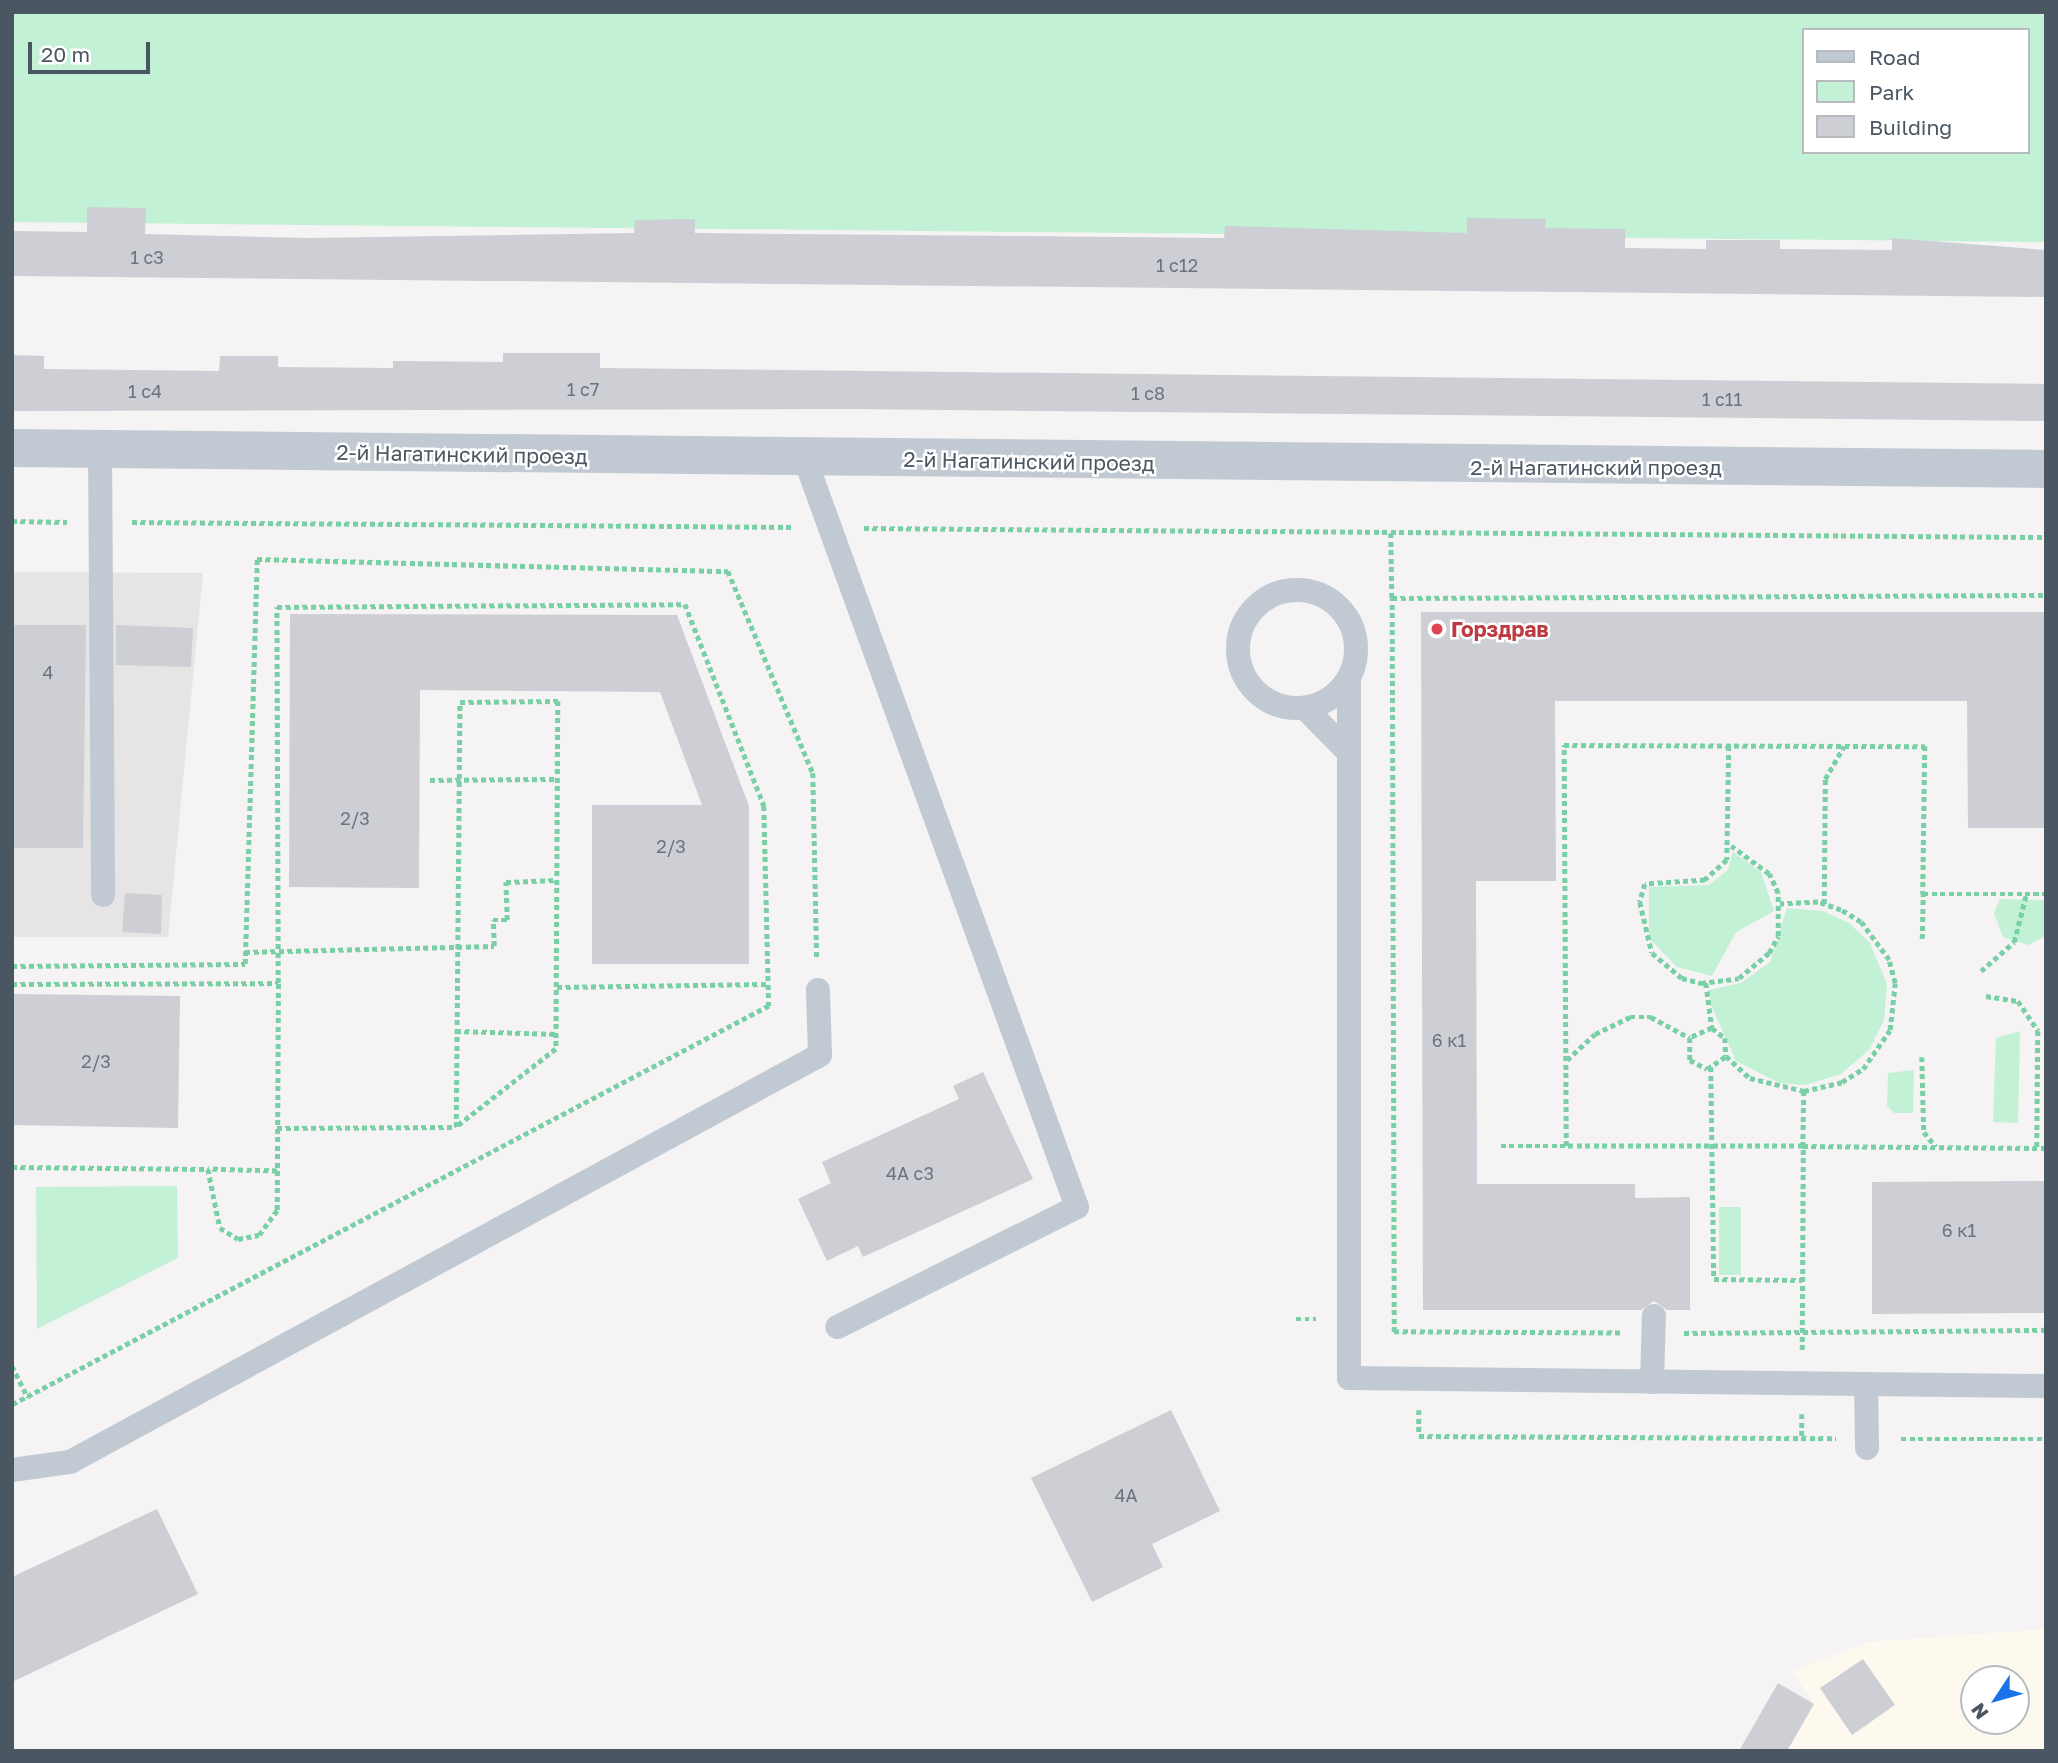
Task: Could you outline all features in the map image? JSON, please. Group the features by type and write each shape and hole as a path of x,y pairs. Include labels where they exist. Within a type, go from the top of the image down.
{"street":[{"name":"2-й Нагатинский проезд","path":"12,448 2046,469"}],"lane":[{"path":"100,449 97,522 103,895"},
{"path":"805,458 1077,1207 837,1326"},
{"path":"1349,752 1304,708 1263,697 1239,660 1243,625 1265,599 1299,590 1336,604 1356,639 1349,678 1349,752 1349,1378 2046,1386"},
{"path":"1304,708 1336,693 1349,678"},
{"path":"12,1470 69,1462 820,1055 818,990"},
{"path":"1652,1382 1654,1325"},
{"path":"1866,1384 1866,1443"}],"path":[{"path":"12,521 2046,537"},
{"path":"1391,532 1394,1332 1654,1325 1803,1331 2046,1330"},
{"path":"12,966 245,964 257,559 729,571 813,773 818,990"},
{"path":"1392,598 2046,595"},
{"path":"12,1405 769,1006 764,806 685,604 277,607 277,1210 259,1235 238,1239 220,1228 208,1169"},
{"path":"277,1128 456,1127 556,1049 558,701 460,702 456,1127"},
{"path":"1566,1146 1564,745 1925,746 1922,939"},
{"path":"1729,746 1731,846 1723,866 1706,880 1645,884 1640,902 1652,953 1682,978 1706,983 1739,978 1755,968 1778,936 1780,904 1769,874 1731,846"},
{"path":"1824,904 1825,779 1844,746"},
{"path":"430,780 557,779"},
{"path":"245,952 494,946 493,920 507,920 506,882 557,880"},
{"path":"1923,894 2046,894"},
{"path":"1981,971 2014,942 2026,895"},
{"path":"1706,983 1712,1028 1725,1038 1726,1056 1750,1078 1804,1091 1842,1082 1863,1069 1879,1051 1895,1007 1895,983 1877,940 1861,922 1824,904 1780,904"},
{"path":"12,984 278,983"},
{"path":"557,987 769,985"},
{"path":"1986,996 2018,1001 2038,1031 2037,1148"},
{"path":"1566,1061 1595,1034 1630,1017 1651,1017 1689,1038"},
{"path":"1689,1038 1712,1028"},
{"path":"456,1031 556,1034"},
{"path":"1689,1038 1690,1060 1712,1067"},
{"path":"1712,1067 1726,1056"},
{"path":"1922,1057 1924,1132 1936,1147"},
{"path":"1712,1067 1715,1146 1714,1279 1802,1280"},
{"path":"1803,1331 1804,1091"},
{"path":"1501,1146 2046,1148"},
{"path":"12,1167 277,1171"},
{"path":"1417,1332 1419,1436 1866,1443 2046,1439"},
{"path":"12,1366 28,1397"}],"shaded area":[{"path":"12,572 203,573 168,937 12,937"},
{"path":"2046,1629 2046,1751 1787,1751 1814,1704 1793,1671 1868,1642"}],"green space":[{"path":"12,12 2046,12 2046,242 12,222"},
{"path":"1733,852 1761,872 1774,911 1736,932 1712,976 1677,967 1649,938 1649,887 1709,885 1728,870"},
{"path":"2000,899 2046,900 2046,936 2028,945 2003,937 1994,913"},
{"path":"1787,908 1823,911 1849,923 1870,943 1887,984 1884,1020 1870,1049 1841,1074 1805,1085 1779,1083 1736,1061 1710,1003 1709,990 1741,983 1770,962"},
{"path":"2020,1031 2018,1123 1993,1122 1996,1038"},
{"path":"1914,1070 1913,1113 1894,1113 1887,1106 1888,1073"},
{"path":"177,1186 178,1258 37,1329 36,1187"},
{"path":"1719,1207 1741,1207 1741,1275 1719,1275"}],"building":[{"path":"87,207 146,208 145,234 309,238 634,233 635,220 695,219 695,233 1224,238 1225,226 1467,233 1467,218 1546,219 1545,228 1625,229 1625,248 1706,249 1706,240 1780,240 1780,249 1892,250 1892,238 2046,250 2046,297 12,276 12,231 87,232"},
{"path":"503,353 600,353 600,368 2046,384 2046,421 852,409 12,411 12,355 44,356 44,369 219,371 220,356 278,356 278,367 393,368 393,361 503,362"},
{"path":"1421,612 2046,612 2046,828 1968,828 1967,701 1555,701 1556,881 1476,881 1477,1184 1635,1184 1635,1198 1690,1197 1690,1310 1667,1310 1654,1301 1641,1310 1423,1310"},
{"path":"290,614 677,615 749,806 749,964 592,964 592,805 702,805 660,692 420,690 419,888 289,887"},
{"path":"12,625 86,625 83,848 12,848"},
{"path":"116,625 193,628 191,667 116,665"},
{"path":"125,893 162,895 161,934 122,932"},
{"path":"12,994 180,996 178,1128 12,1125"},
{"path":"983,1072 1033,1179 863,1257 858,1246 827,1261 798,1199 831,1183 822,1162 959,1099 953,1086"},
{"path":"2046,1181 2046,1313 1872,1314 1872,1182"},
{"path":"1171,1410 1220,1511 1152,1544 1163,1567 1092,1602 1031,1478"},
{"path":"157,1509 198,1594 12,1682 12,1577"},
{"path":"1863,1659 1895,1705 1852,1735 1820,1688"},
{"path":"1778,1683 1814,1704 1787,1751 1739,1751"}],"place":[{"name":"Горздрав","path":"1437,629"}]}
